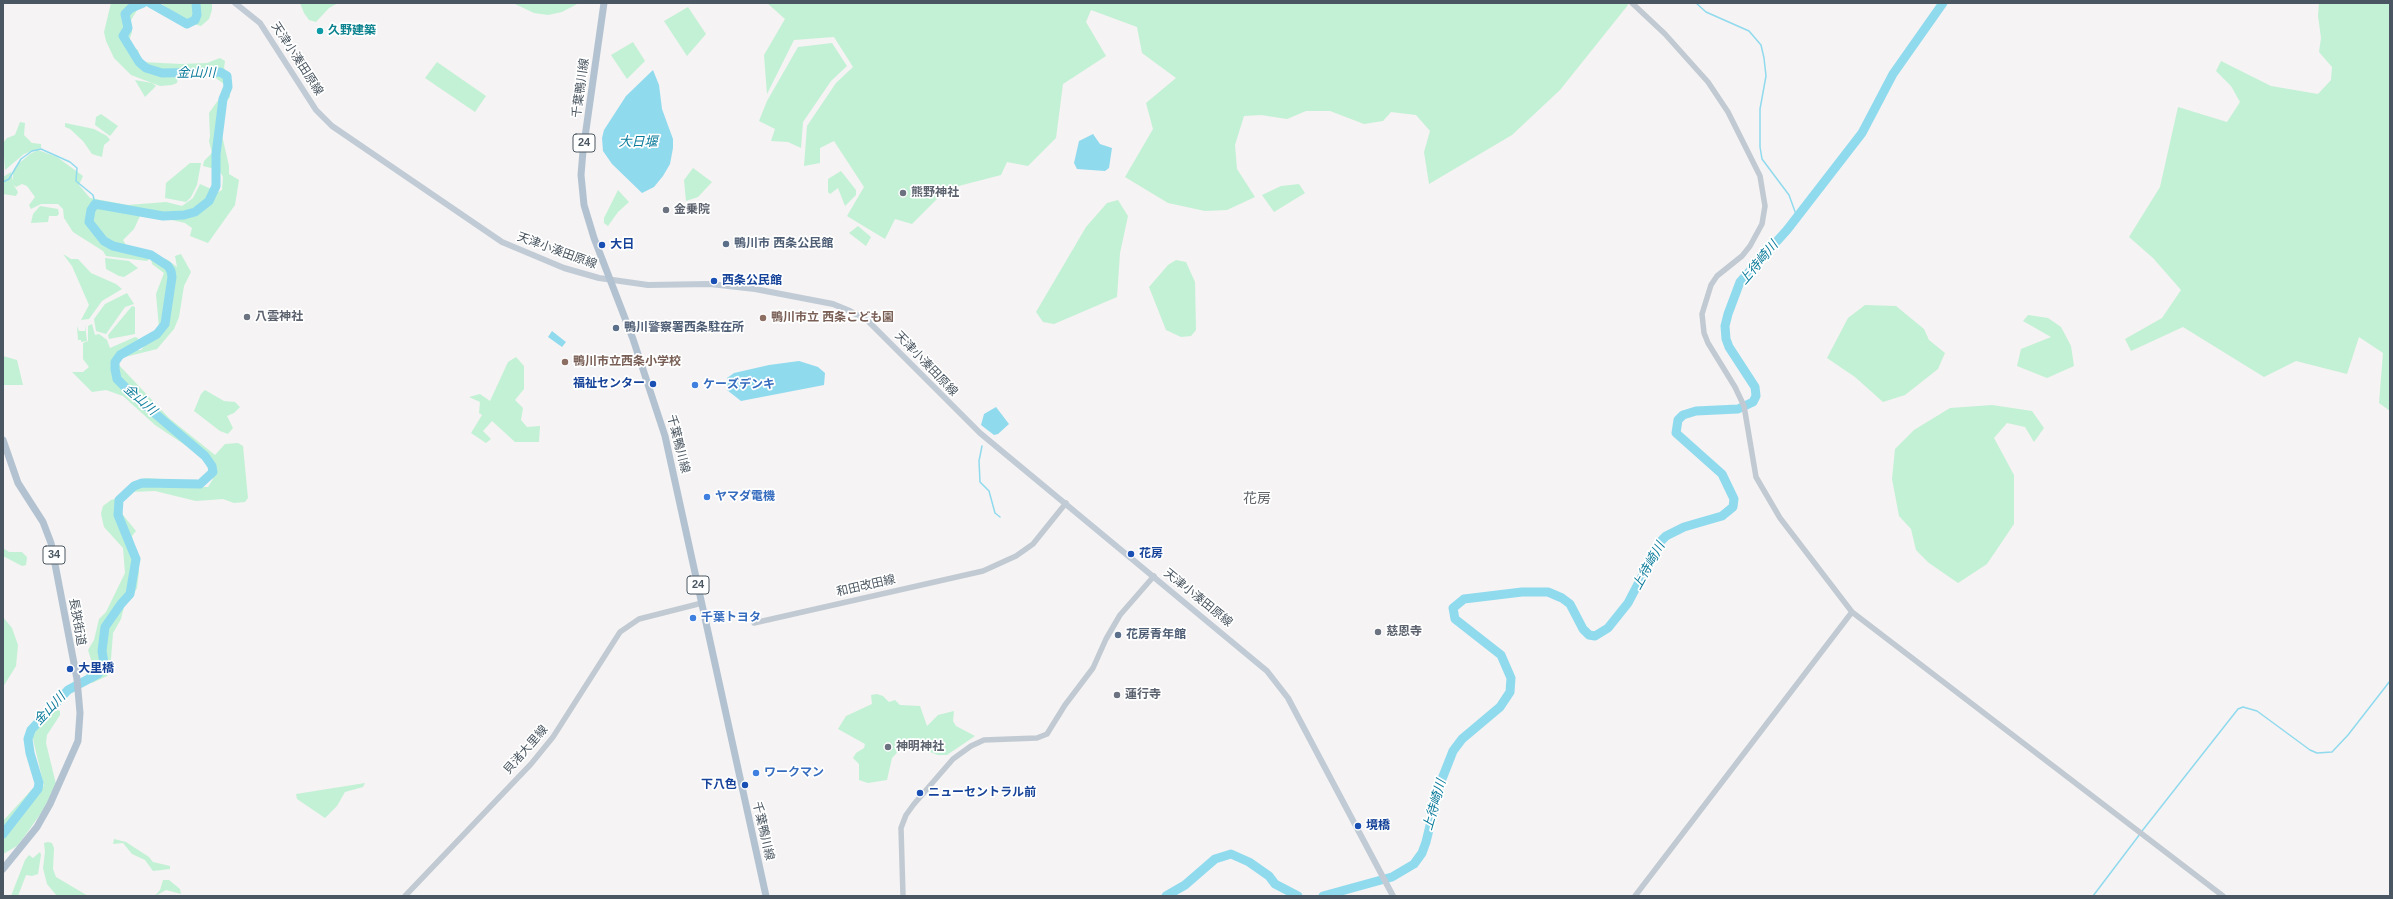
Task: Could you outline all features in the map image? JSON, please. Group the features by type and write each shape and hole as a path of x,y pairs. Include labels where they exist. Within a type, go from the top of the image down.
{"main road":[{"name":"天津小湊田原線","path":"235,3 260,23 316,110 332,126 502,242 564,268 609,280 654,286 702,284 728,285 815,300 850,311 875,327 969,423 1262,666 1275,680 1288,698 1378,871 1393,896"},
{"name":"千葉鴨川線","path":"604,3 581,175 586,214 609,280 633,339 662,426 766,896"},
{"name":"長狭街道","path":"3,440 18,483 43,522 50,539 79,692 79,733 64,774 42,819 3,870"}],"street":[{"path":"1632,3 1694,64 1728,112 1760,176 1765,206 1762,224 1746,251 1717,276 1711,285 1702,314 1704,332 1708,343 1735,387 1748,422 1756,477 1780,518 1852,612 2223,896"},
{"name":"和田改田線","path":"754,623 983,571 1016,556 1033,544 1066,503"},
{"path":"903,896 901,828 911,809 953,759 971,746 984,740 1037,738 1047,734 1065,705 1093,668 1106,639 1120,614 1154,576"},
{"name":"貝渚大里線","path":"405,896 531,764 553,737 620,632 639,619 702,603"},
{"path":"1635,896 1852,612"}],"green space":[{"path":"111,3 153,3 139,7 131,20 132,32 128,44 138,50 142,62 181,64 207,63 220,58 225,61 224,68 230,78 230,97 224,105 221,131 229,166 229,174 239,180 235,205 208,243 190,236 192,228 185,223 163,218 140,216 134,229 123,240 126,245 142,250 150,258 147,261 106,256 103,251 73,232 64,218 63,209 58,204 41,204 31,209 29,205 35,197 27,186 22,184 16,187 13,184 18,192 16,196 3,194 3,177 11,172 13,181 13,171 16,166 30,154 38,150 57,157 83,176 79,185 90,198 128,205 166,202 182,206 193,198 200,184 218,192 222,190 223,177 219,170 203,166 204,161 212,153 209,141 209,113 219,99 224,84 213,76 205,75 178,77 177,83 160,86 131,75 114,58 106,41 104,32"},
{"path":"161,3 212,3 212,10 209,19 201,26 183,21"},
{"path":"300,3 338,3 329,8 316,22 309,20"},
{"path":"513,3 579,3 562,12 548,15 534,13"},
{"path":"767,3 1627,3 1628,5 1560,90 1512,135 1429,184 1424,152 1430,131 1416,115 1391,112 1383,121 1364,124 1330,111 1306,111 1287,119 1261,115 1244,116 1235,145 1237,169 1255,197 1227,210 1205,211 1168,203 1125,177 1153,129 1146,103 1176,78 1142,53 1137,27 1091,10 1086,22 1106,56 1063,84 1056,138 1028,166 1007,162 1001,175 947,189 912,224 895,219 885,239 847,216 864,187 834,141 820,148 820,163 804,166 807,126 836,83 853,67 834,37 794,40 767,94 764,55 785,19"},
{"path":"2319,3 2390,3 2390,411 2379,403 2383,353 2359,337 2347,374 2296,361 2264,377 2183,327 2131,351 2125,339 2162,318 2181,290 2153,258 2129,237 2160,187 2178,107 2227,122 2240,102 2231,86 2216,71 2221,61 2271,86 2318,94 2331,80 2332,67 2319,52 2321,38 2318,16"},
{"path":"688,7 706,34 687,56 664,21"},
{"path":"633,42 645,61 627,79 611,55"},
{"path":"832,43 847,66 831,81 803,122 801,148 788,142 771,141 775,129 759,121 767,101 798,47"},
{"path":"437,62 486,96 475,112 425,78"},
{"path":"135,80 152,83 156,86 145,97"},
{"path":"101,114 118,126 110,136 95,125 96,117"},
{"path":"20,122 25,123 24,135 32,143 41,144 41,148 24,154 5,170 3,143 7,138 15,135"},
{"path":"65,123 94,129 107,136 110,140 104,145 102,157 92,154 83,141 70,129 65,127"},
{"path":"190,163 201,163 197,185 191,197 186,202 165,198 166,183"},
{"path":"693,168 712,182 698,197 686,201 684,180"},
{"path":"841,171 856,190 856,195 845,206 838,188 830,194 828,192 828,179"},
{"path":"1299,184 1305,193 1274,212 1262,195 1281,186"},
{"path":"618,190 629,202 618,212 608,226 604,223 604,218"},
{"path":"1118,200 1128,216 1120,253 1117,297 1054,324 1043,322 1036,312 1086,227 1107,203"},
{"path":"40,206 58,209 59,214 57,216 49,216 48,222 31,223 33,214"},
{"path":"858,226 871,237 866,246 849,233"},
{"path":"63,254 71,259 78,259 91,273 116,284 122,289 102,301 89,319 81,320 89,305 72,266"},
{"path":"181,254 191,272 184,286 179,317 174,329 157,349 121,358 118,364 169,418 215,455 225,444 238,443 243,446 248,498 245,502 234,503 223,499 196,501 155,491 131,492 135,482 146,478 179,480 194,487 208,487 213,479 203,457 155,425 123,396 106,390 92,392 72,372 83,372 89,367 83,359 83,343 88,341 88,326 92,324 95,335 99,334 107,340 110,348 135,337 138,338 137,350 141,350 159,328 156,294 164,273 152,264 151,259 157,256 168,260 177,267 175,256"},
{"path":"105,258 129,261 138,268 124,277 119,276 106,269"},
{"path":"1176,260 1186,262 1195,282 1196,330 1191,336 1181,337 1166,330 1149,287 1168,265"},
{"path":"127,293 134,304 125,307 106,334 96,331 94,319 105,304"},
{"path":"1865,305 1896,306 1924,329 1929,340 1945,353 1938,369 1905,395 1883,402 1855,377 1827,358 1848,318"},
{"path":"132,306 135,307 135,334 109,339 108,335"},
{"path":"2028,315 2048,318 2061,327 2071,346 2074,366 2047,378 2017,366 2021,349 2051,337 2023,321"},
{"path":"85,325 87,341 81,342 81,340 78,340 77,326 79,331 85,331"},
{"path":"3,356 17,360 23,385 3,385"},
{"path":"516,357 524,366 524,389 515,400 523,408 521,420 527,427 540,426 539,442 515,442 492,421 483,431 491,439 486,443 471,433 482,415 479,413 480,402 469,397 480,394 490,401 508,362"},
{"path":"205,390 224,401 235,402 240,407 234,413 227,416 233,428 228,434 220,431 194,411 201,394"},
{"path":"1992,405 2032,411 2044,428 2034,442 2025,427 2007,423 1994,438 2014,475 2014,524 1987,564 1958,583 1929,563 1916,550 1911,529 1899,516 1892,479 1895,449 1914,430 1950,408"},
{"path":"118,498 123,515 136,531 132,536 138,560 139,572 137,588 131,599 120,599 125,603 121,619 113,633 110,672 107,676 92,683 89,682 86,674 93,666 88,650 94,640 99,619 106,612 125,573 123,548 104,527 101,514 103,506 111,500"},
{"path":"3,548 9,552 22,552 27,557 26,565 22,566 3,556"},
{"path":"3,617 12,628 18,645 16,666 3,687"},
{"path":"877,694 883,696 889,702 895,700 900,705 920,706 927,726 938,715 954,711 953,721 956,726 975,736 947,755 938,755 906,743 892,758 887,780 868,783 859,780 859,764 853,758 856,753 864,748 865,744 838,729 846,716 872,704 871,695"},
{"path":"55,709 60,711 60,715 47,735 46,743 56,784 44,809 24,837 17,846 3,854 3,821 35,786 44,786 32,735 36,727"},
{"path":"365,783 363,787 345,792 337,806 325,818 297,799 296,794"},
{"path":"114,839 126,842 149,857 153,862 170,866 170,869 153,871 145,860 132,854 123,843 113,844"},
{"path":"44,843 52,843 54,848 53,869 56,877 88,896 57,896 47,884 43,868 45,852"},
{"path":"40,852 41,855 38,874 32,876 26,875 18,896 11,896 25,860 29,855 33,858"},
{"path":"163,880 169,880 180,889 181,894 166,890 155,896 160,890"}],"water":[{"name":"大日堰","path":"653,70 659,85 662,109 673,139 673,148 670,164 663,176 654,187 642,193 612,164 603,151 602,138 604,130 626,96"},
{"path":"1093,134 1100,144 1112,148 1109,168 1105,171 1077,169 1074,163 1079,141"},
{"path":"552,331 566,342 562,347 548,337"},
{"path":"799,361 818,367 825,373 824,385 741,401 727,390 727,378 734,373 769,365"},
{"path":"996,407 1009,424 998,434 994,435 981,425 984,414"}],"waterway":[{"name":"金山川","path":"3,834 38,789 39,783 30,753 28,739 31,730 68,690 98,674 102,669 104,663 102,651 105,627 130,594 136,559 118,515 119,500 134,486 142,483 200,484 213,472 212,466 205,456 132,394 117,379 115,362 120,355 157,334 165,324 172,277 171,271 168,266 151,255 113,246 104,241 89,222 91,210 95,204 163,216 184,215 195,212 209,201 216,186 216,154 223,99 228,87 227,76 220,72 162,73 146,68 139,62 123,36 128,28 125,14 131,8 143,3"},
{"name":"金山川","path":"150,3 187,24 195,20 197,15 196,3"},
{"path":"538,3 544,3"},
{"path":"1696,3 1706,12 1749,31 1761,45 1766,76 1760,109 1760,147 1762,159 1789,195 1797,217"},
{"name":"上待崎川","path":"1323,896 1392,877 1414,864 1422,853 1426,842 1440,784 1453,751 1462,739 1500,707 1510,692 1511,678 1501,655 1455,619 1453,608 1464,599 1522,592 1548,592 1562,598 1570,604 1583,629 1589,635 1595,636 1608,628 1628,603 1660,542 1666,536 1684,527 1722,516 1733,507 1734,499 1722,474 1676,433 1678,420 1683,415 1696,411 1738,409 1753,402 1756,396 1755,387 1729,347 1726,339 1725,326 1740,282 1787,230 1862,133 1893,74 1943,3"},
{"path":"3,182 9,179 21,159 32,151 41,149 70,162 77,168 76,181 93,195 95,204"},
{"path":"982,446 979,461 980,482 989,491 995,513 1000,517"},
{"path":"2142,831 2238,709 2243,707 2257,711 2310,750 2317,753 2332,752 2348,735 2390,681"},
{"path":"2093,896 2140,834"},
{"path":"1166,896 1185,885 1215,859 1231,854 1249,862 1269,876 1275,884 1298,896"}],"place":[{"name":"久野建築","path":"320,31"},
{"name":"熊野神社","path":"903,193"},
{"name":"金乗院","path":"666,210"},
{"name":"鴨川市 西条公民館","path":"726,244"},
{"name":"大日","path":"602,245"},
{"name":"西条公民館","path":"714,281"},
{"name":"八雲神社","path":"247,317"},
{"name":"鴨川市立 西条こども園","path":"763,318"},
{"name":"鴨川警察署西条駐在所","path":"616,328"},
{"name":"鴨川市立西条小学校","path":"565,362"},
{"name":"福祉センター","path":"653,384"},
{"name":"ケーズデンキ","path":"695,385"},
{"name":"ヤマダ電機","path":"707,497"},
{"name":"花房","path":"1131,554"},
{"name":"千葉トヨタ","path":"693,618"},
{"name":"慈恩寺","path":"1378,632"},
{"name":"花房青年館","path":"1118,635"},
{"name":"大里橋","path":"70,669"},
{"name":"蓮行寺","path":"1117,695"},
{"name":"神明神社","path":"888,747"},
{"name":"ワークマン","path":"756,773"},
{"name":"下八色","path":"745,785"},
{"name":"ニューセントラル前","path":"920,793"},
{"name":"境橋","path":"1358,826"}],"district":[{"name":"花房","path":"1257,499"}]}
